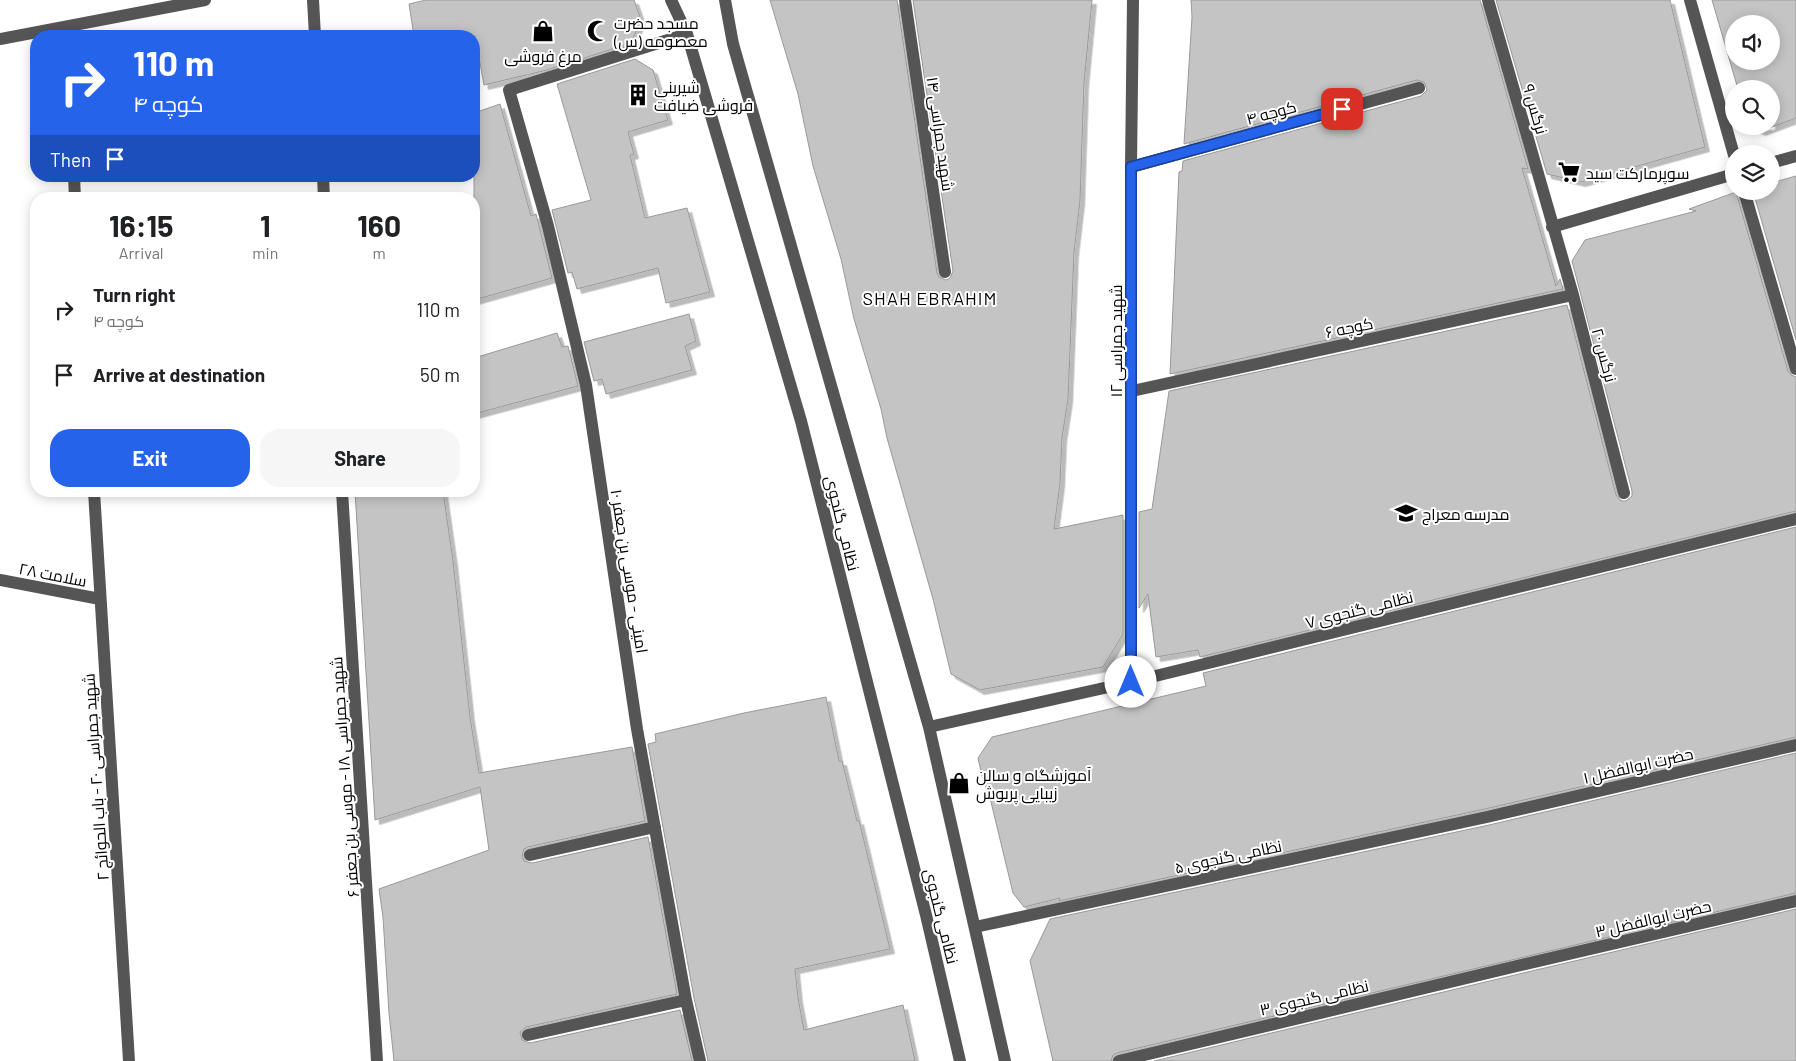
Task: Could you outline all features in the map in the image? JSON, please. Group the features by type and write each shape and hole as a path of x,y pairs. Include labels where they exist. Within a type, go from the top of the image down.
{"street":[{"path":"69,30 205,0"},
{"path":"313,0 314,30"},
{"name":"نظامی گنجوی","path":"671,0 687,34 801,422 926,915 960,1061"},
{"name":"نظامی گنجوی","path":"725,0 733,44 929,727 1005,1061"},
{"name":"شهید جمراسی ۱۴","path":"905,0 946,272"},
{"name":"شهید جمراسی ۱۲","path":"1131,682 1131,167 1133,0"},
{"name":"نرگس ۹","path":"1488,0 1552,226"},
{"path":"1690,0 1731,145"},
{"name":"امینی - موسی بن جعفر ۱۰","path":"687,34 509,90 548,226 586,385 637,729 686,1000 700,1061"},
{"path":"0,39 30,35"},
{"name":"کوچه ۴","path":"1131,167 1419,88"},
{"path":"1780,160 1796,156"},
{"path":"1552,226 1725,177"},
{"path":"1747,200 1796,369"},
{"name":"نرگس ۲۰","path":"1552,226 1624,493"},
{"name":"کوچه ۶","path":"1132,391 1572,295"},
{"name":"شهید جمراسی ۲۰ - باب الحوائج ۲","path":"94,497 130,1061"},
{"name":"شهید جمراسی ۱۸ - موسی بن جعفر ۶","path":"342,497 378,1061"},
{"name":"نظامی گنجوی ۷","path":"929,727 1131,682 1796,519"},
{"name":"سلامت ۲۸","path":"0,580 100,599"},
{"name":"حضرت ابوالفضل ۱","path":"1487,817 1796,745"},
{"name":"نظامی گنجوی ۵","path":"975,927 1487,817"},
{"path":"530,855 655,827"},
{"name":"حضرت ابوالفضل ۳","path":"1517,966 1796,901"},
{"name":"نظامی گنجوی ۳","path":"1119,1061 1517,966"},
{"path":"528,1035 686,1000"}],"building":[{"path":"426,0 634,0 641,20 631,43 547,70 484,85 480,63 480,30 413,30 409,4"},
{"path":"770,0 897,0 937,273 939,277 946,280 950,278 953,271 913,0 1092,0 1084,83 1080,201 1074,252 1068,399 1062,438 1060,483 1054,529 1123,515 1123,634 1103,667 980,690 951,674 933,599 887,438 881,409 854,319 841,259 813,166 798,94"},
{"path":"1191,0 1480,0 1528,169 1522,168 1556,286 1560,279 1563,289 1170,374 1179,172 1182,171 1183,161 1421,96 1427,90 1424,82 1417,80 1184,144 1192,17"},
{"path":"1496,0 1670,0 1705,147 1581,182 1547,174"},
{"path":"1712,0 1796,0 1796,118 1780,124 1780,80 1735,80 1732,70 1780,70 1780,15 1725,15 1725,44"},
{"path":"635,59 653,70 668,120 628,132 634,154 630,155 645,218 687,208 710,292 666,303 658,268 577,289 572,272 568,273 552,210 591,200 557,84"},
{"path":"500,104 531,216 536,214 552,278 480,298 480,192 474,192 474,182 480,182 480,111"},
{"path":"1796,176 1796,340 1756,200 1780,200 1780,180"},
{"path":"1725,196 1725,200 1738,200 1788,371 1796,377 1796,511 1200,657 1198,650 1156,657 1148,594 1139,608 1139,512 1152,509 1169,391 1567,305 1616,495 1621,501 1626,501 1632,496 1632,491 1572,261 1585,240 1696,211 1689,209"},
{"path":"689,314 696,341 685,346 692,370 606,394 602,379 594,381 584,342"},
{"path":"557,333 562,347 568,346 578,386 480,412 480,356"},
{"path":"355,497 444,497 453,561 470,717 479,773 632,747 645,821 528,847 524,849 522,856 524,861 532,863 648,837 677,994 526,1027 520,1032 522,1040 530,1043 680,1010 692,1061 394,1061 383,917 379,889 489,850 480,787 375,820"},
{"path":"1796,527 1796,737 1485,809 1059,901 1060,898 1024,907 1013,893 991,802 978,758 992,737 1206,686 1203,673"},
{"path":"826,697 839,761 842,761 857,821 859,820 890,949 795,969 804,1030 903,1005 915,1061 708,1061 694,998 648,744 656,742 655,734 744,713"},
{"path":"1796,753 1796,893 1117,1053 1113,1055 1111,1061 1053,1061 1030,961 1050,919 1489,825"},
{"path":"1796,909 1796,1061 1154,1061 1519,974"}],"place":[{"name":"مرغ فروشی","path":"543,31"},
{"name":"مسجد حضرت معصومه (س)","path":"598,31"},
{"name":"شیرینی فروشی ضیافت","path":"638,95"},
{"name":"سوپرمارکت سید","path":"1569,172"},
{"name":"مدرسه معراج","path":"1406,513"},
{"name":"آموزشگاه و سالن زیبایی پریوش","path":"959,783"}],"district":[{"name":"SHAH EBRAHIM","path":"930,298"}],"route":[{"path":"1131,682 1131,167 1342,109"}]}
